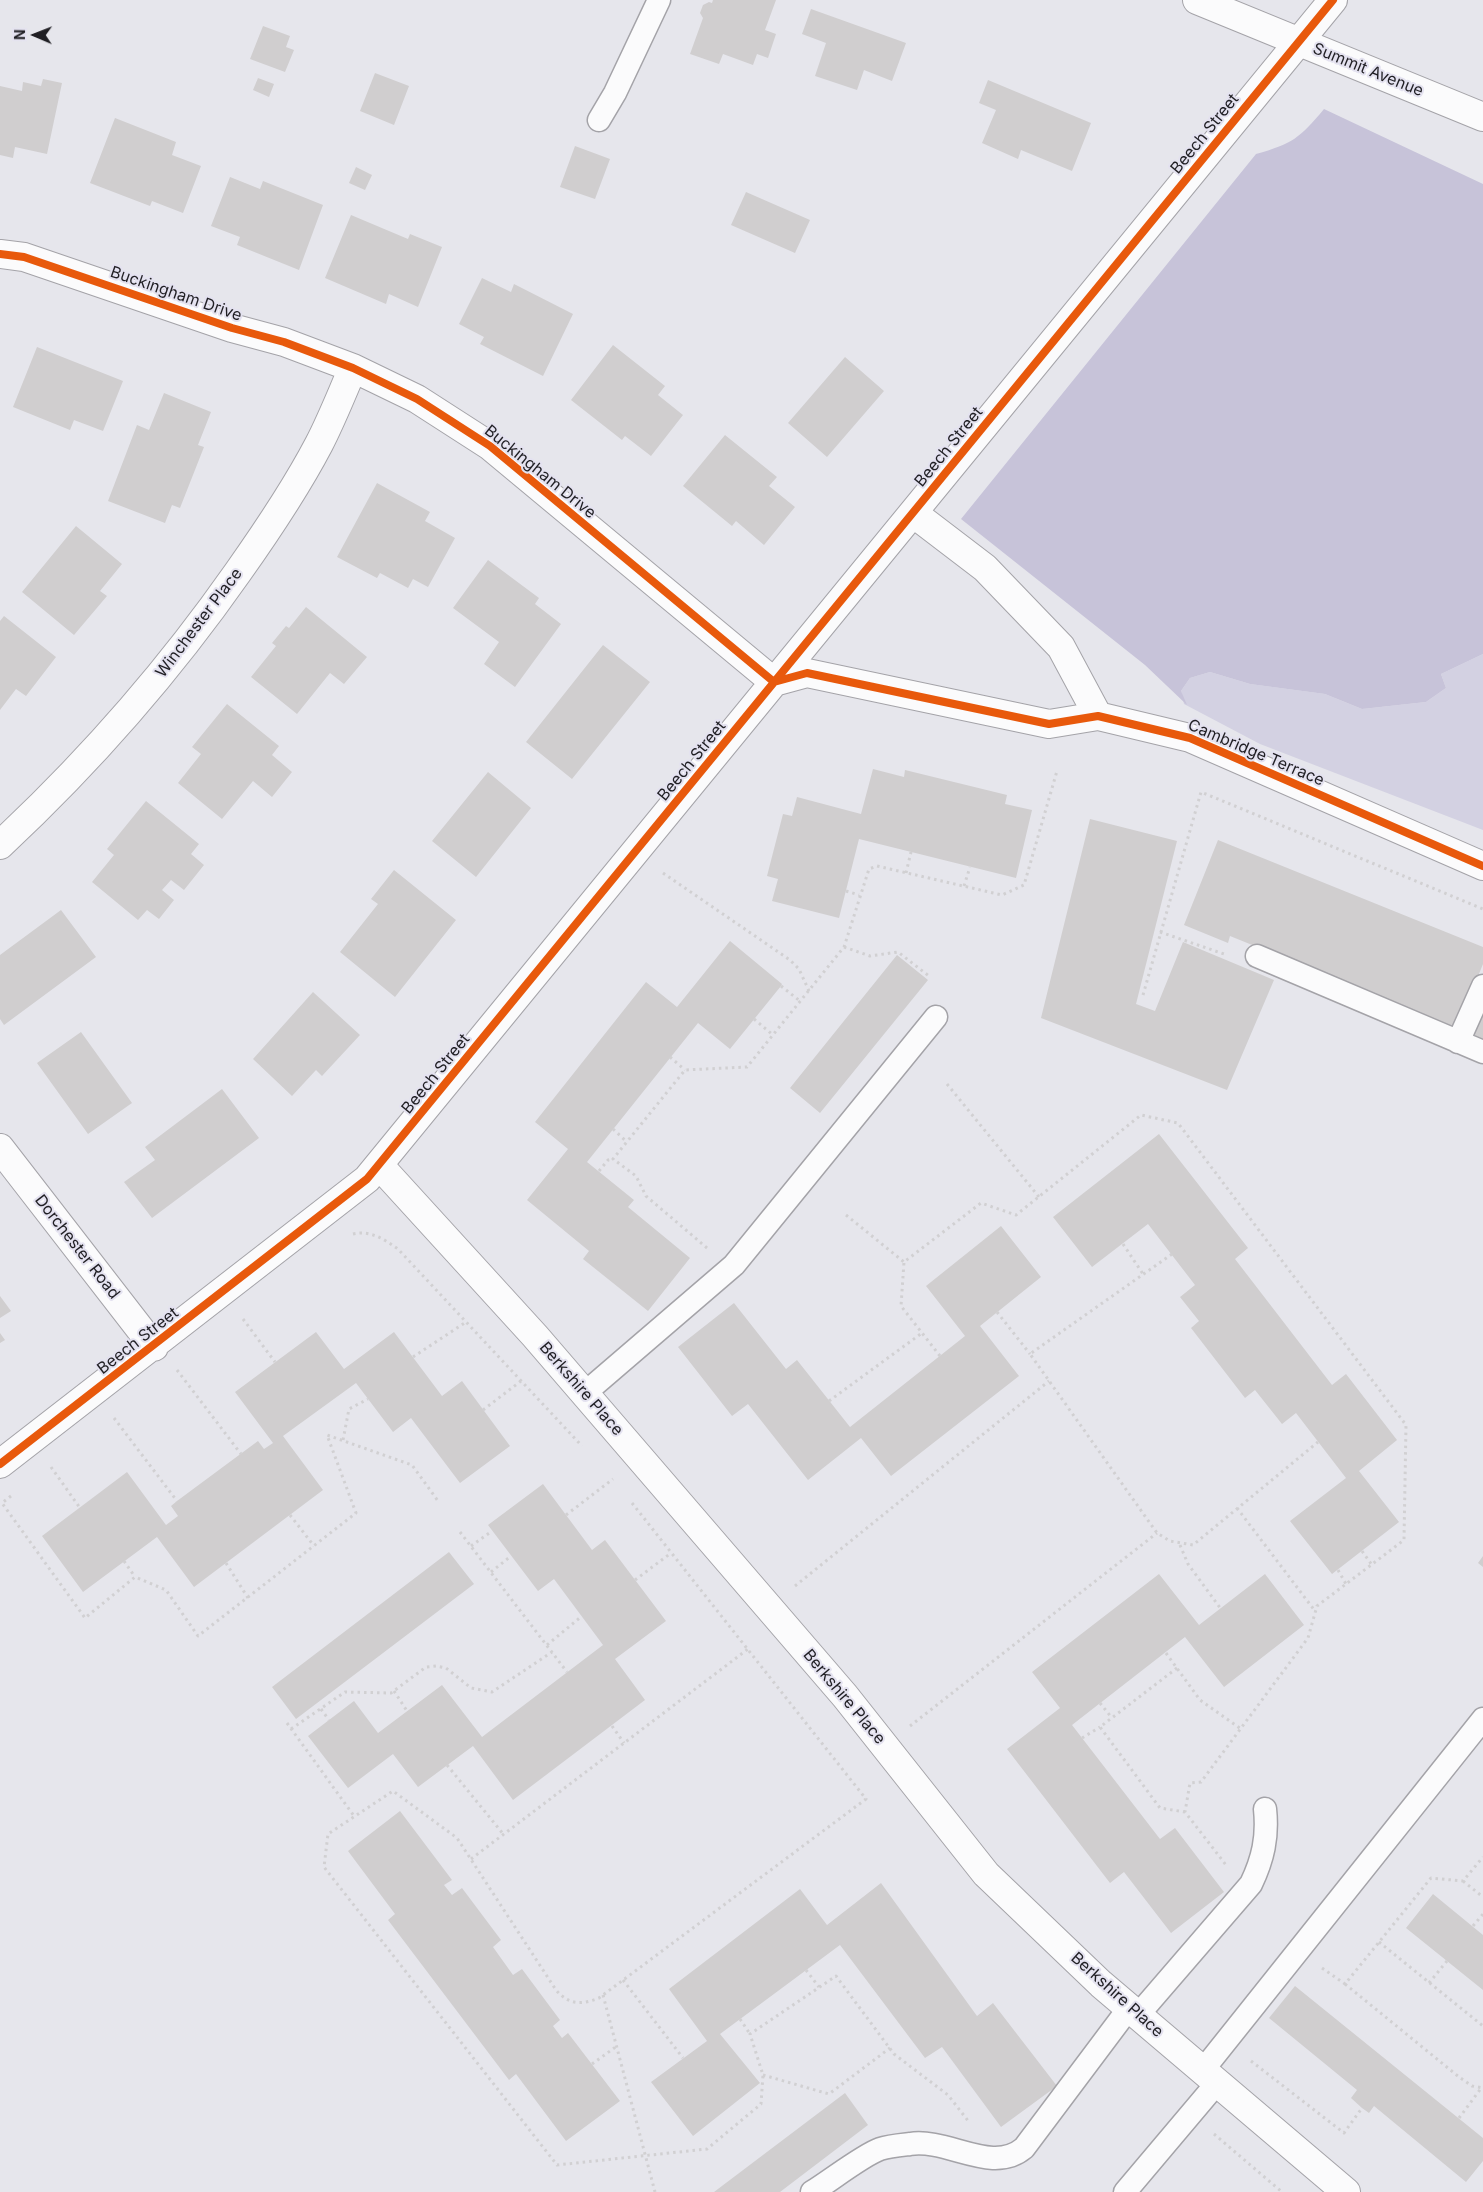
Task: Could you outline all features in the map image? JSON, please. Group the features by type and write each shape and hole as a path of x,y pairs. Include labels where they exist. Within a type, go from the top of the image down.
{"street":[{"name":"Summit Avenue","path":"1196,0 1483,117"},
{"name":"Beech Street","path":"0,1464 154,1347 367,1179 1333,0"},
{"name":"Buckingham Drive","path":"0,254 24,257 232,328 284,342 354,368 418,399 490,446 774,682"},
{"name":"Winchester Place","path":"0,845 51,798 128,715 199,627 264,535 319,445 354,368"},
{"path":"913,512 985,568 1061,647 1098,716"},
{"name":"Cambridge Terrace","path":"774,682 807,673 1049,724 1098,716 1190,738 1483,866"},
{"name":"Dorchester Road","path":"0,1148 154,1347"},
{"name":"Berkshire Place","path":"379,1165 585,1393 845,1696 986,1874 1133,2011 1346,2192"}],"lane":[{"path":"599,120 615,93 659,0"},
{"path":"1257,956 1483,1052"},
{"path":"1458,1042 1483,986"},
{"path":"585,1393 734,1265 936,1017"},
{"path":"1125,2192 1210,2076 1483,1718"},
{"path":"812,2192 880,2149 913,2143 952,2149 999,2160 1015,2156 1024,2148 1133,2011 1251,1884 1260,1866 1265,1845 1267,1829 1265,1809"}],"path":[{"path":"670,1058 685,1070 747,1067 844,948 868,869 877,866 1002,895 1024,885 1057,771"},
{"path":"1143,995 1201,792 1483,909"},
{"path":"906,873 911,852"},
{"path":"964,886 970,867"},
{"path":"663,873 790,960 798,969 809,991"},
{"path":"846,891 859,895"},
{"path":"1160,932 1228,956"},
{"path":"844,948 870,956 898,952 929,976"},
{"path":"781,986 800,1001"},
{"path":"754,1019 773,1035"},
{"path":"599,1171 608,1160 613,1159 685,1070"},
{"path":"947,1084 1039,1197"},
{"path":"940,1356 901,1306 904,1262 981,1203 1016,1215 1141,1115 1178,1123 1406,1424 1404,1540 1317,1606 1308,1638 1202,1782 1190,1784 1185,1812"},
{"path":"613,1130 627,1142"},
{"path":"613,1159 636,1176 646,1196 709,1249"},
{"path":"846,1215 904,1262"},
{"path":"346,1236 356,1233 368,1233 398,1249 584,1448"},
{"path":"1123,1244 1143,1274"},
{"path":"1030,1354 1172,1254"},
{"path":"997,1312 1030,1354 1157,1533 1170,1542 1192,1545 1318,1442"},
{"path":"236,1325 251,1313"},
{"path":"243,1319 275,1362"},
{"path":"412,1357 466,1322"},
{"path":"829,1401 922,1333"},
{"path":"169,1376 184,1364"},
{"path":"177,1370 241,1454"},
{"path":"483,1410 521,1381"},
{"path":"795,1586 1049,1381"},
{"path":"343,1440 349,1409 368,1399"},
{"path":"106,1424 122,1412"},
{"path":"114,1418 177,1501"},
{"path":"124,1561 135,1577 166,1590 198,1636 356,1513 327,1435 412,1465 438,1501"},
{"path":"44,1472 58,1460"},
{"path":"51,1466 80,1508"},
{"path":"607,1473 618,1487"},
{"path":"566,1515 613,1480"},
{"path":"16,1493 2,1503 85,1618 135,1577"},
{"path":"630,1502 866,1798 603,1995 579,2004 570,2002 562,1997 457,1838 393,1791 328,1834 324,1867 557,2165 707,2148 761,2104 763,2075 750,2034 740,2019"},
{"path":"1237,1508 1316,1611"},
{"path":"290,1515 314,1546"},
{"path":"471,1546 492,1531"},
{"path":"460,1532 567,1672"},
{"path":"907,1729 1157,1533"},
{"path":"1180,1544 1188,1564 1221,1609"},
{"path":"1362,1551 1372,1565"},
{"path":"635,1580 671,1553"},
{"path":"491,1572 512,1556"},
{"path":"226,1563 248,1598"},
{"path":"1338,1570 1346,1584"},
{"path":"546,1645 582,1616"},
{"path":"471,1860 748,1649"},
{"path":"291,1729 345,1692 390,1693 426,1668 436,1666 446,1668 471,1688 492,1692 552,1652"},
{"path":"1166,1653 1200,1700 1241,1729"},
{"path":"1082,1738 1100,1727 1177,1668"},
{"path":"394,1691 407,1711"},
{"path":"1100,1703 1112,1718"},
{"path":"321,1709 329,1720"},
{"path":"287,1723 354,1816"},
{"path":"612,1726 624,1743"},
{"path":"1100,1727 1160,1808 1185,1812 1227,1866"},
{"path":"447,1765 504,1835"},
{"path":"1464,1882 1483,1857"},
{"path":"1345,1984 1431,1878 1464,1882 1483,1897"},
{"path":"1473,1926 1483,1914"},
{"path":"1379,1942 1483,2026"},
{"path":"1430,1983 1447,1961"},
{"path":"1314,1966 1322,1968 1345,1984 1459,2077 1472,2086 1482,2087"},
{"path":"806,1970 819,1987"},
{"path":"750,2034 836,1976 894,2054 948,2095 973,2126"},
{"path":"623,1980 683,2058"},
{"path":"603,1995 655,2192"},
{"path":"592,2064 617,2046"},
{"path":"763,2075 828,2094 890,2048"},
{"path":"1249,2060 1344,2133 1362,2108"},
{"path":"1459,2118 1482,2087"},
{"path":"1210,2131 1282,2192"}],"shaded area":[{"path":"1324,109 1483,184 1483,654 1441,674 1446,688 1426,702 1362,709 1325,694 1250,684 1210,672 1190,678 1181,691 1187,705 1145,665 961,519 1256,154 1278,147 1294,139"},
{"path":"1483,654 1483,830 1260,744 1184,704 1181,691 1190,678 1210,672 1250,684 1325,694 1362,709 1426,702 1446,688 1441,674"}],"building":[{"path":"713,0 776,0 765,30 776,34 768,58 757,54 753,65 723,54 719,64 690,54 703,18 700,13 703,5 709,2 712,3"},
{"path":"811,9 906,43 892,81 864,70 857,90 815,76 826,43 802,34"},
{"path":"263,26 290,36 286,47 294,50 285,72 250,59"},
{"path":"375,73 409,86 394,125 360,111"},
{"path":"258,78 274,84 269,97 253,90"},
{"path":"43,79 62,83 47,154 15,147 13,158 0,155 0,86 22,91 23,82 41,86"},
{"path":"988,80 1091,123 1072,171 1021,150 1018,159 982,143 996,110 979,103"},
{"path":"115,118 176,142 172,155 201,166 183,213 152,201 150,206 90,183"},
{"path":"575,146 610,159 595,199 560,187"},
{"path":"356,167 372,175 365,190 349,183"},
{"path":"230,177 260,189 263,181 323,205 299,270 237,245 240,237 211,226"},
{"path":"746,192 810,220 795,253 731,225"},
{"path":"351,215 408,239 410,234 442,247 418,307 389,294 386,304 325,278"},
{"path":"482,278 511,292 514,284 573,314 543,376 480,344 484,337 459,324"},
{"path":"613,345 665,386 658,395 683,415 651,456 625,436 622,440 571,400"},
{"path":"37,347 123,381 103,431 74,420 70,430 13,407"},
{"path":"845,357 884,391 827,457 788,423"},
{"path":"164,393 211,412 198,445 204,447 180,508 172,505 165,523 108,501 137,425 149,430"},
{"path":"725,435 777,477 769,486 795,507 764,545 736,521 732,526 683,486"},
{"path":"377,483 430,512 425,521 455,538 428,587 413,579 408,588 380,573 377,578 337,557"},
{"path":"76,526 122,564 100,591 107,596 74,635 22,592"},
{"path":"488,560 539,598 535,604 561,624 515,687 484,664 499,642 453,608"},
{"path":"306,607 367,657 344,684 330,673 297,714 251,677 276,646 272,643 286,626 289,628"},
{"path":"4,616 56,657 26,696 16,689 0,710 0,621"},
{"path":"603,645 650,682 572,779 526,742"},
{"path":"227,704 279,746 272,755 292,772 272,797 253,781 222,819 178,783 201,754 192,747"},
{"path":"873,769 904,777 905,770 1007,795 1005,804 1032,810 1016,878 859,839 839,918 772,901 778,879 767,876 783,814 792,816 797,797 861,814"},
{"path":"488,772 531,808 476,877 432,841"},
{"path":"146,801 199,844 191,854 204,865 184,890 171,880 162,890 174,900 159,919 147,910 138,920 92,882 114,855 107,849"},
{"path":"1090,819 1177,841 1136,1004 1155,1011 1183,942 1274,980 1227,1090 1041,1018"},
{"path":"1218,840 1483,947 1483,964 1457,1028 1230,936 1228,943 1184,925"},
{"path":"394,870 456,920 395,997 340,952 378,904 371,899"},
{"path":"61,910 96,957 4,1025 0,1019 0,955"},
{"path":"730,941 782,984 781,986 730,1049 698,1023 587,1162 634,1200 628,1207 690,1258 648,1311 583,1259 589,1251 527,1200 568,1149 535,1122 646,982 677,1007"},
{"path":"897,955 928,980 820,1113 790,1088"},
{"path":"313,992 360,1035 322,1076 316,1070 292,1096 253,1059"},
{"path":"1483,1003 1483,1045 1468,1039"},
{"path":"81,1032 132,1103 88,1134 37,1063"},
{"path":"222,1089 259,1138 152,1218 124,1182 155,1160 145,1147"},
{"path":"1159,1134 1248,1248 1235,1259 1332,1385 1346,1374 1397,1440 1359,1471 1399,1522 1332,1574 1290,1521 1346,1478 1296,1413 1282,1424 1255,1390 1245,1398 1191,1328 1199,1321 1180,1297 1195,1285 1148,1224 1092,1267 1053,1217"},
{"path":"1001,1226 1041,1277 980,1326 1019,1376 891,1476 861,1438 808,1480 748,1404 732,1416 678,1347 734,1303 786,1369 797,1360 850,1427 965,1336 926,1286"},
{"path":"0,1296 11,1311 0,1318"},
{"path":"316,1332 344,1369 394,1332 442,1396 462,1381 510,1446 460,1483 411,1418 393,1432 356,1383 283,1436 323,1490 194,1587 157,1537 83,1592 42,1536 127,1472 166,1525 178,1516 171,1506 177,1501 258,1441 264,1449 273,1443 235,1392"},
{"path":"0,1333 5,1340 0,1343"},
{"path":"543,1484 592,1550 605,1540 666,1621 615,1659 645,1700 513,1800 473,1746 418,1787 393,1754 348,1788 308,1736 354,1701 378,1733 442,1685 482,1737 603,1645 554,1579 538,1591 488,1525"},
{"path":"449,1552 474,1584 296,1719 272,1687"},
{"path":"1483,1556 1483,1567 1478,1563"},
{"path":"1159,1574 1199,1625 1265,1574 1304,1625 1224,1687 1185,1637 1072,1725 1160,1839 1175,1828 1224,1892 1171,1933 1124,1872 1110,1883 1007,1749 1060,1708 1032,1672"},
{"path":"400,1811 452,1880 444,1885 452,1895 462,1888 501,1940 493,1947 513,1975 522,1969 560,2020 553,2026 562,2038 568,2033 620,2101 566,2141 516,2074 509,2080 388,1920 395,1914 348,1851"},
{"path":"881,1883 977,2016 993,2003 1057,2086 1001,2127 942,2047 925,2058 840,1945 720,2034 760,2083 693,2136 651,2082 707,2041 669,1989 800,1889 827,1925"},
{"path":"1433,1894 1483,1935 1483,1990 1406,1928"},
{"path":"1295,1986 1483,2138 1483,2161 1466,2182 1374,2106 1369,2113 1362,2108 1351,2098 1357,2090 1269,2018"},
{"path":"845,2093 868,2125 780,2192 714,2192"}],"cycle path":[{"path":"0,1464 367,1179 1333,0"},
{"path":"0,254 24,257 232,328 284,342 353,368 417,399 490,446 774,682 807,673 1049,724 1098,716 1190,738 1483,866"}]}
